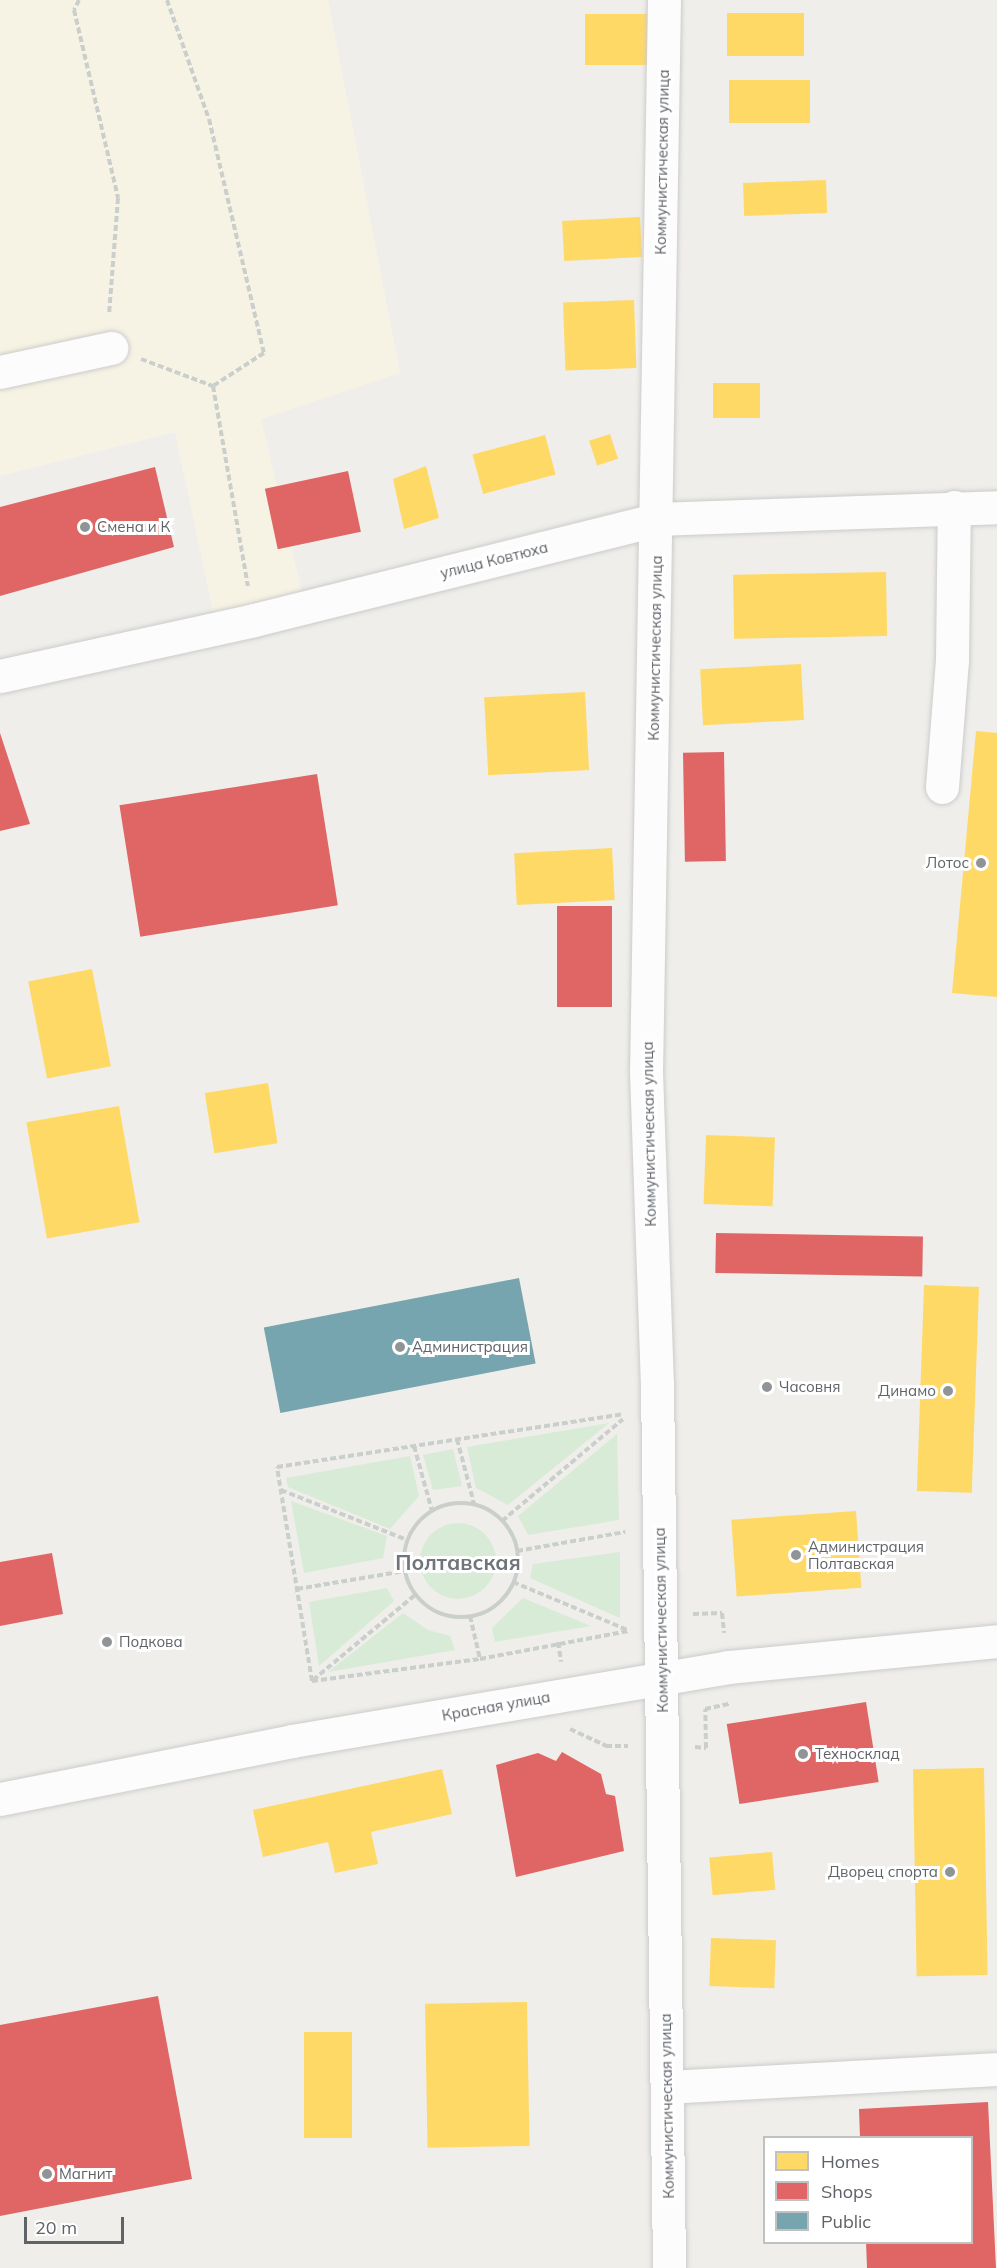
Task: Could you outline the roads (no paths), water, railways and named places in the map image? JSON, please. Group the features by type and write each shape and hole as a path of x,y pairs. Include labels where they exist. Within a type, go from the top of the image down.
{"street":[{"name":"Коммунистическая улица","path":"664,0 658,519 646,1071 662,1677 669,2268"},
{"path":"0,372 111,348"},
{"path":"942,787 952,660 954,507"},
{"name":"улица Ковтюха","path":"0,676 254,620 658,519 997,507"},
{"name":"Красная улица","path":"0,1799 292,1741 662,1677 997,1641"},
{"path":"667,2087 997,2069"}],"place":[{"name":"Смена и К","path":"85,527"},
{"name":"Лотос","path":"981,863"},
{"name":"Администрация","path":"400,1347"},
{"name":"Часовня","path":"767,1387"},
{"name":"Динамо","path":"948,1391"},
{"name":"Администрация Полтавская","path":"796,1555"},
{"name":"Подкова","path":"107,1642"},
{"name":"Техносклад","path":"803,1754"},
{"name":"Дворец спорта","path":"950,1872"},
{"name":"Магнит","path":"47,2174"}],"district":[{"name":"Полтавская","path":"458,1562"}]}
